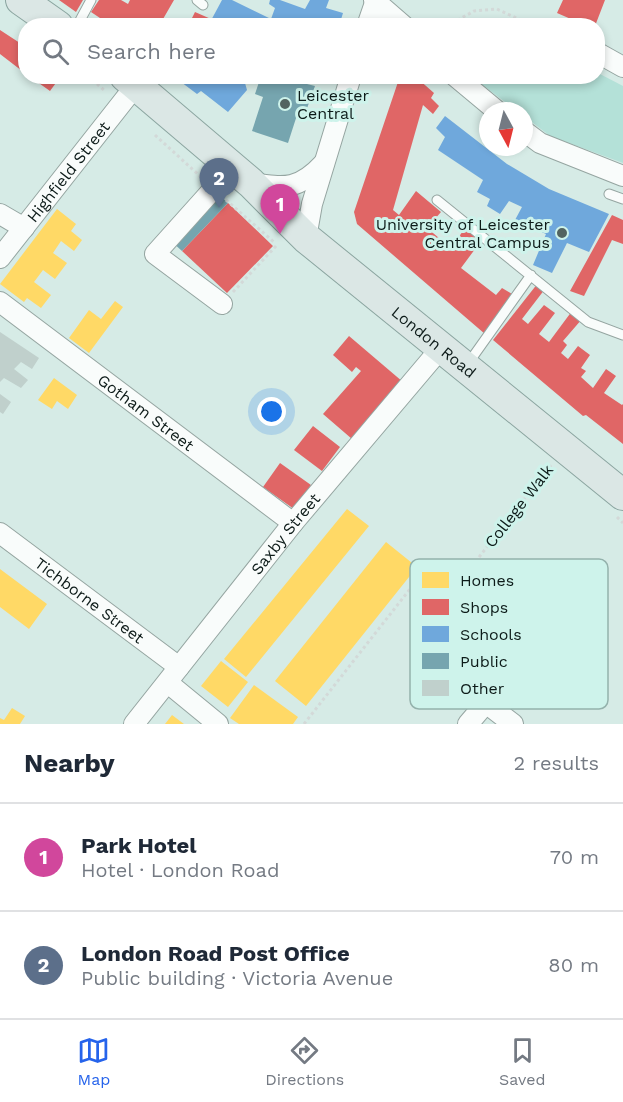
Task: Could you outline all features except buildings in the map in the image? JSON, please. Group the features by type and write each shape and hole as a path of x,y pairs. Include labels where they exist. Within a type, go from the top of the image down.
{"main road":[{"path":"21,0 47,18"},
{"name":"London Road","path":"128,88 233,180 295,244 441,348 623,495"}],"street":[{"path":"370,18 376,0 395,18"},
{"path":"605,57 623,67"},
{"path":"295,244 312,204 349,84"},
{"path":"465,84 486,102"},
{"name":"Highfield Street","path":"0,258 128,88"},
{"path":"533,138 540,143 623,176"},
{"path":"222,304 155,254 233,180 292,186 310,178 325,161"},
{"path":"0,214 24,228"},
{"name":"Gotham Street","path":"0,302 293,523"},
{"name":"Saxby Street","path":"134,724 293,523 441,348"},
{"name":"Tichborne Street","path":"0,533 173,675 214,721"},
{"path":"468,724 481,709"},
{"path":"494,709 513,724"}],"lane":[{"path":"81,18 91,0"},
{"path":"609,194 623,199"},
{"path":"437,200 588,322 623,335"},
{"path":"465,367 531,275"}],"path":[{"path":"461,18 474,11 497,9 517,18"},
{"path":"155,135 233,180 277,245"},
{"path":"222,304 277,245 295,244"},
{"name":"College Walk","path":"478,559 566,447"},
{"name":"College Walk","path":"304,724 410,589"}],"green space":[{"path":"605,77 623,86 623,163 550,136 533,123 533,102 505,102 481,84 605,84"}],"place":[{"name":"Leicester Central","path":"285,104"},
{"name":"London Road Post Office","path":"219,208"},
{"name":"University of Leicester Central Campus","path":"562,233"},
{"name":"Park Hotel","path":"280,234"}]}
